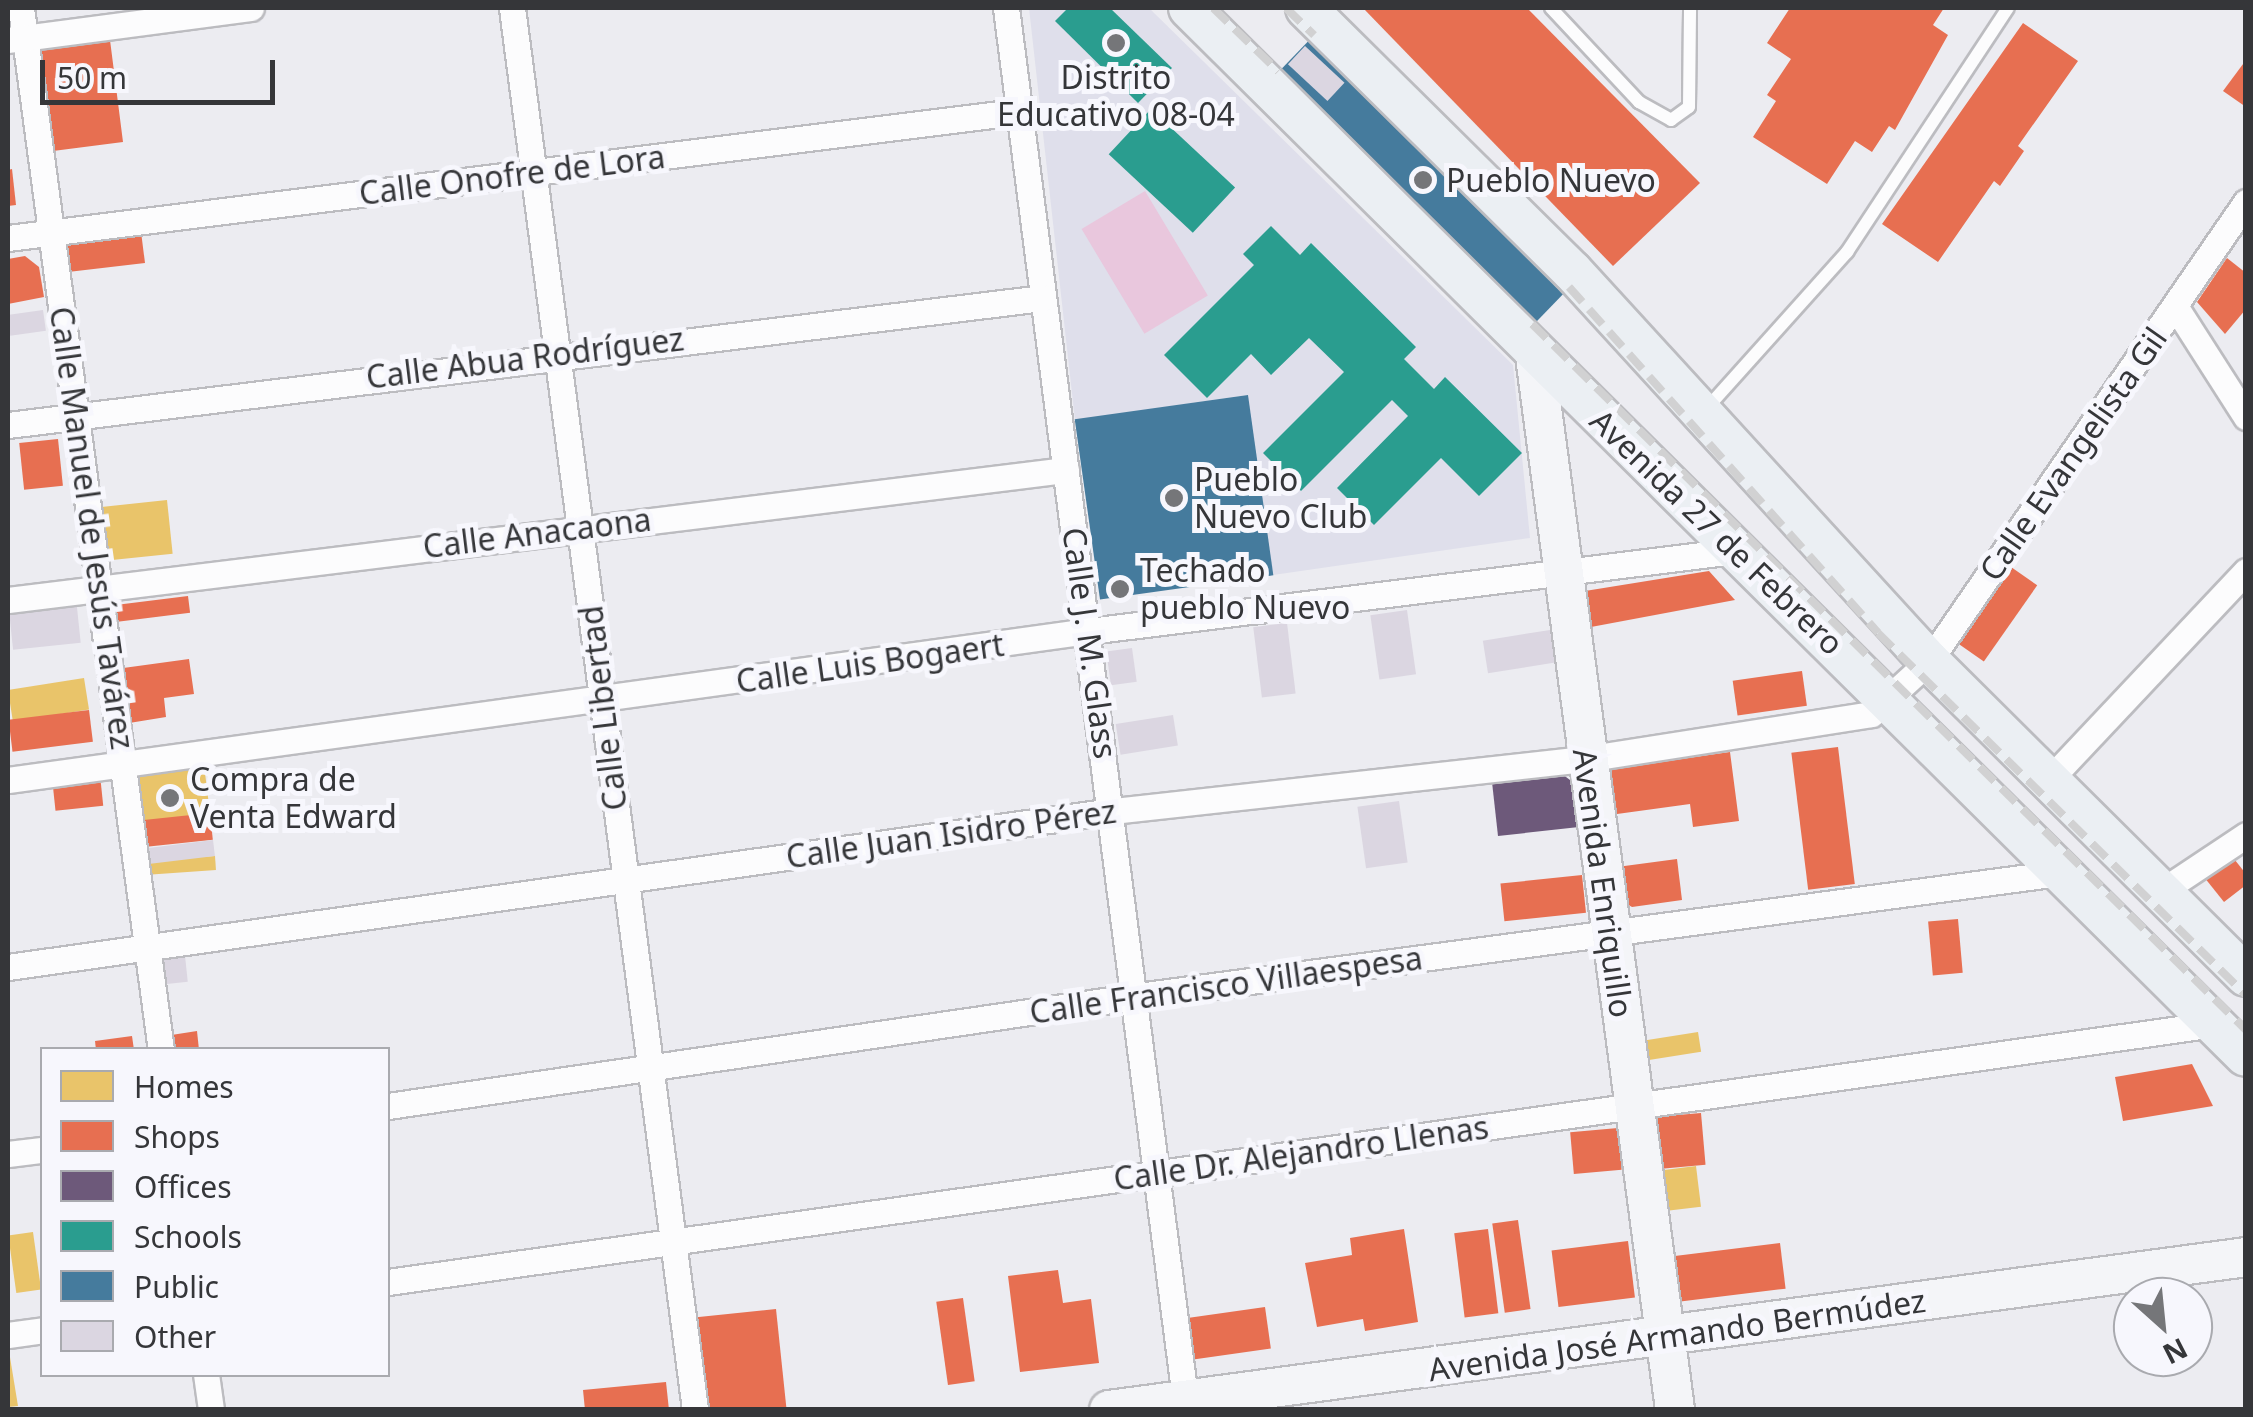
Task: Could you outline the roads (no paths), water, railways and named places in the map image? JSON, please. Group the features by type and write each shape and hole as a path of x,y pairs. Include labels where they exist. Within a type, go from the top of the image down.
{"main road":[{"name":"Avenida 27 de Febrero","path":"1189,8 1535,356 2066,872 2246,1056"},
{"name":"Avenida 27 de Febrero","path":"1306,8 1572,271 1929,661 2246,976"}],"street":[{"name":"Calle Manuel de Jesús Tavárez","path":"22,8 16,39 52,233 161,1047"},
{"path":"16,39 251,8"},
{"name":"Calle Libertad","path":"512,8 561,352 600,703 694,1410"},
{"name":"Calle J. M. Glass","path":"1006,8 1016,112 1138,996 1185,1398"},
{"name":"Calle Onofre de Lora","path":"8,238 1016,112"},
{"name":"Calle Evangelista Gil","path":"1892,700 1929,661 2246,202"},
{"name":"Calle Abua Rodríguez","path":"8,424 561,352 1043,298"},
{"path":"2175,306 2246,417"},
{"name":"Avenida Enriquillo","path":"1535,356 1560,574 1676,1410"},
{"name":"Calle Anacaona","path":"8,600 1066,470"},
{"name":"Calle Luis Bogaert","path":"8,780 600,703 1089,631 1734,552"},
{"path":"2049,780 2246,572"},
{"name":"Calle Juan Isidro Pérez","path":"8,967 1113,812 1586,759 1870,714 1892,700"},
{"path":"2162,891 2246,835"},
{"name":"Calle Francisco Villaespesa","path":"390,1106 1138,996 2066,872"},
{"name":"Calle Dr. Alejandro Llenas","path":"390,1282 2214,1024"},
{"path":"8,1154 40,1150"},
{"name":"Avenida José Armando Bermúdez","path":"1109,1410 1665,1339 2246,1257"},
{"path":"8,1335 40,1330"},
{"path":"206,1377 211,1410"}],"lane":[{"path":"1551,8 1639,102 1671,120 1688,107 1690,8"},
{"path":"1701,414 1848,252 2008,8"}],"railway":[{"path":"1213,8 1278,71"},
{"path":"1286,8 1314,35"},
{"path":"1569,287 1878,633 2246,995"},
{"path":"1532,324 2246,1030"}],"place":[{"name":"Distrito Educativo 08-04","path":"1116,43"},
{"name":"Pueblo Nuevo","path":"1423,180"},
{"name":"Pueblo Nuevo Club","path":"1174,498"},
{"name":"Techado pueblo Nuevo","path":"1120,589"},
{"name":"Compra de Venta Edward","path":"170,798"}]}
